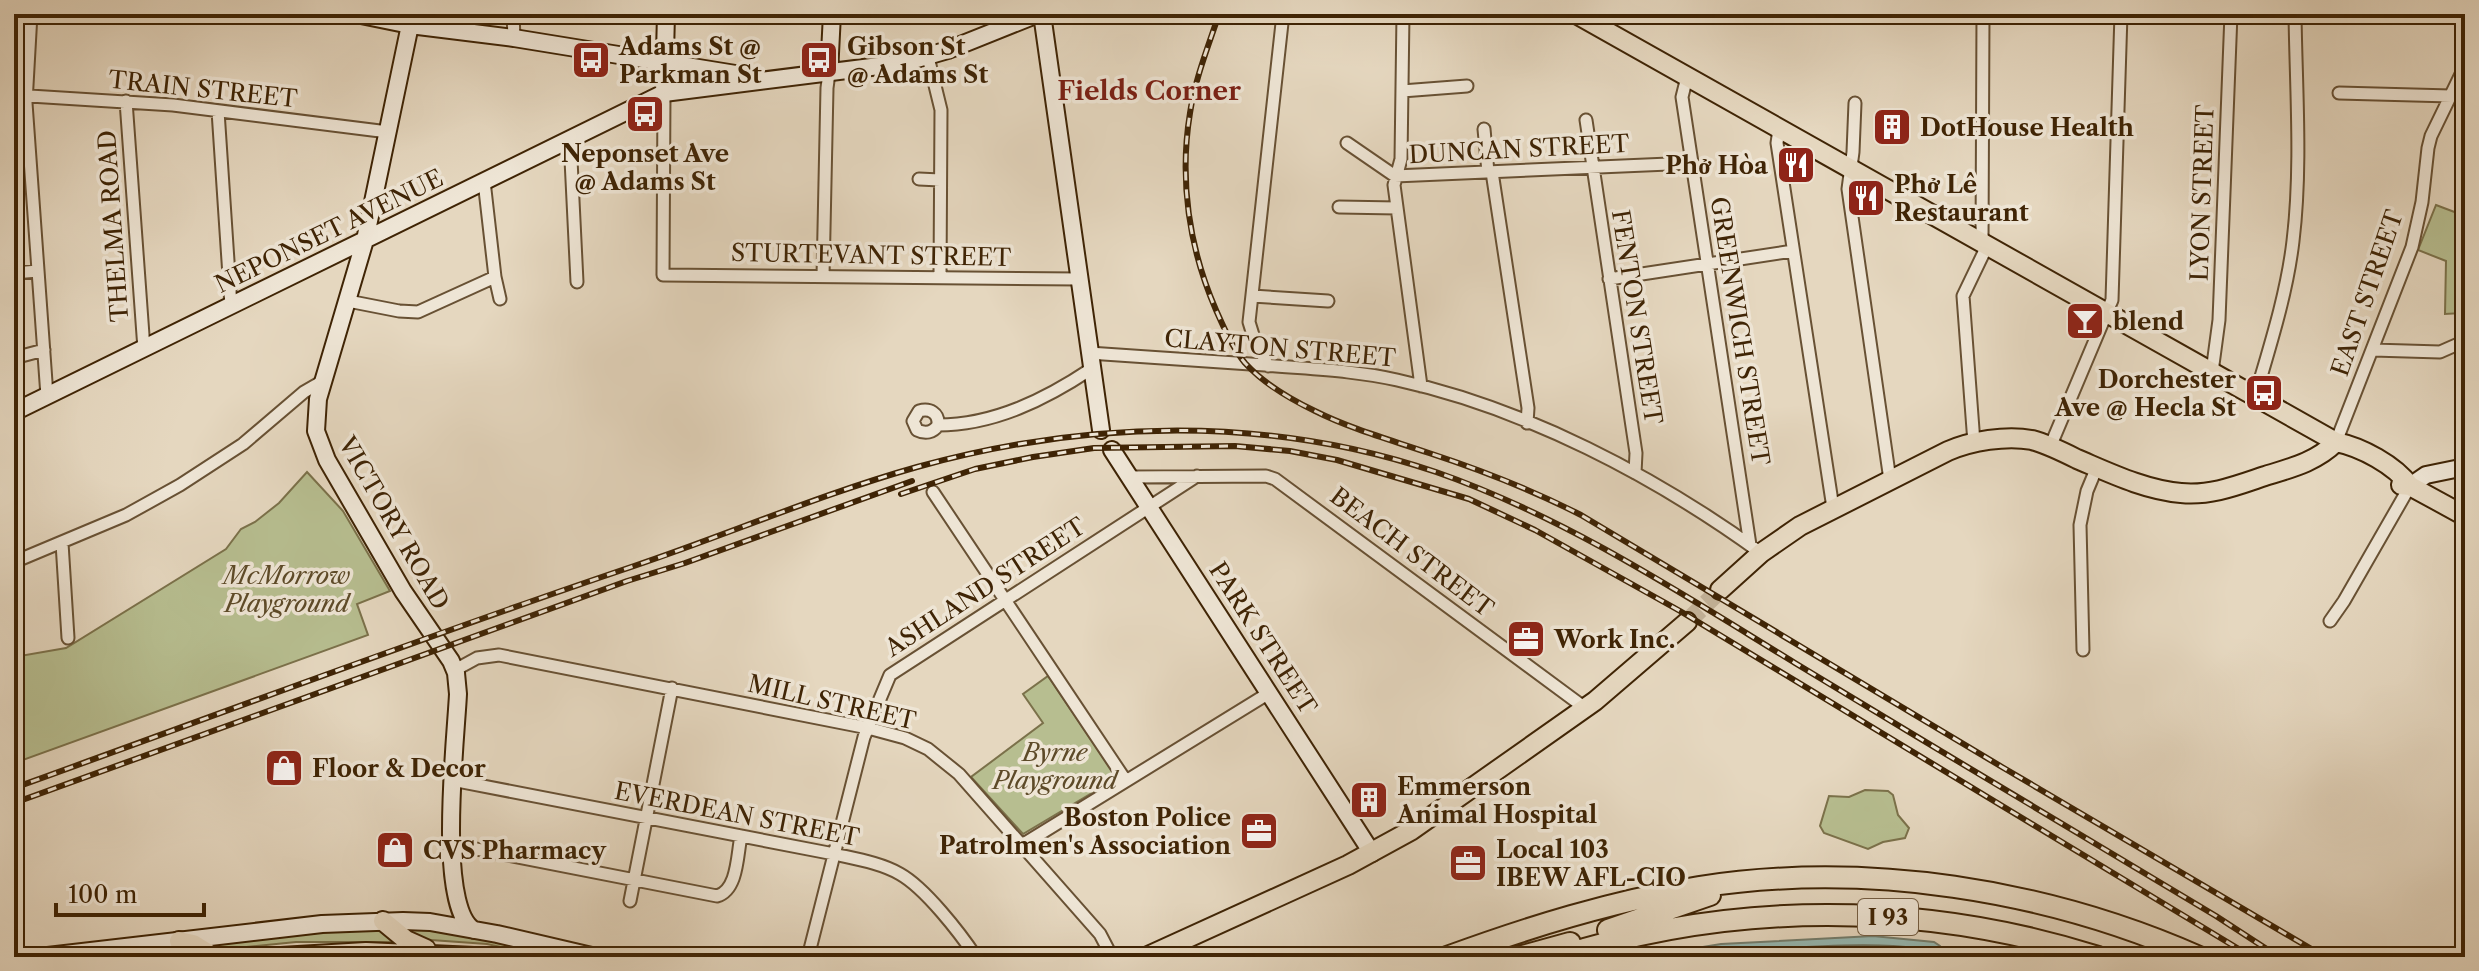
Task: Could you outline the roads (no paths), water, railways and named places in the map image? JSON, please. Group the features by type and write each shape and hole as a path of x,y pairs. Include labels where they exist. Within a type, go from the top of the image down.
{"highway":[{"name":"I 93","path":"1447,957 1593,909 1662,894 1752,881 1805,878 1877,880 1984,892 2097,919 2199,957"},
{"name":"I 93","path":"1519,957 1752,881"},
{"name":"I 93","path":"1502,957 1588,937 1792,915 1906,918 1998,931 2098,957"},
{"name":"I 93","path":"1558,957 1629,937 1696,924"}],"main road":[{"path":"356,14 378,16 410,25 514,38 775,80 890,66 928,57 1040,14 1101,430"},
{"path":"664,93 666,14"},
{"path":"829,73 832,14"},
{"path":"1576,14 2255,397 2336,442 2359,449 2401,474 2410,486 2465,516"},
{"name":"VICTORY ROAD","path":"410,25 365,240 323,381 316,418 317,438 398,583 455,670"},
{"path":"665,64 679,78 701,88"},
{"name":"NEPONSET AVENUE","path":"14,412 664,93 775,80"},
{"path":"1720,590 1756,549 1954,448 1974,443 2016,439 2050,447 2125,479 2169,491 2208,493 2312,460 2336,442"},
{"name":"PARK STREET","path":"1112,450 1372,853"},
{"path":"2410,486 2426,475 2465,467"},
{"path":"1146,957 1179,950 1372,853 1432,817 1585,708 1687,622"},
{"path":"455,670 458,694 452,780 452,847 457,905 462,920 474,930"},
{"path":"430,922 448,916 457,905"},
{"path":"383,921 415,946 465,956"},
{"path":"40,957 334,923 383,921 430,922 596,957"},
{"path":"179,941 193,944 214,957"},
{"path":"281,957 366,952 465,956"}],"street":[{"path":"31,14 20,95 47,396"},
{"path":"513,14 514,38"},
{"path":"1268,366 1250,329 1283,14"},
{"path":"1403,14 1401,162 1395,176 1421,386"},
{"path":"1974,443 1963,296 1984,244 1983,14"},
{"path":"2050,447 2112,296 2121,14"},
{"name":"LYON STREET","path":"2212,372 2219,320 2231,14"},
{"path":"2255,397 2294,238 2295,14"},
{"path":"928,57 941,110 940,277"},
{"name":"EAST STREET","path":"2336,442 2412,247 2431,136 2465,66"},
{"path":"823,276 829,73"},
{"name":"GREENWICH STREET","path":"1687,77 1682,97 1756,549"},
{"path":"1402,91 1467,86"},
{"name":"STURTEVANT STREET","path":"664,93 663,275 1079,279"},
{"path":"2339,93 2451,96"},
{"name":"TRAIN STREET","path":"20,95 126,101 388,132"},
{"name":"THELMA ROAD","path":"126,101 144,349"},
{"path":"1855,103 1848,189 1890,480"},
{"path":"218,111 231,306"},
{"name":"FENTON STREET","path":"1586,120 1636,453 1635,473"},
{"path":"1484,129 1528,408 1527,423"},
{"path":"1779,129 1777,143 1833,508"},
{"path":"570,139 577,282"},
{"path":"1347,143 1395,176"},
{"name":"DUNCAN STREET","path":"1395,176 1692,163"},
{"path":"919,179 940,180"},
{"path":"484,181 500,299"},
{"path":"1339,207 1397,208"},
{"path":"1609,279 1793,251"},
{"path":"14,273 38,271"},
{"path":"348,301 418,312 495,277"},
{"path":"1252,296 1328,301"},
{"path":"2373,350 2440,352 2465,341"},
{"path":"14,358 44,350"},
{"path":"938,425 964,424 1035,402 1090,361"},
{"name":"CLAYTON STREET","path":"1090,361 1268,366 1359,373 1421,386 1527,423 1635,473 1756,549"},
{"path":"14,562 135,510 199,473 243,444 304,392 323,381"},
{"path":"2083,650 2080,525 2087,491 2097,467"},
{"path":"1150,507 1197,476"},
{"name":"BEACH STREET","path":"1130,477 1266,476 1275,479 1585,708"},
{"path":"2330,621 2410,486"},
{"path":"933,492 1126,781"},
{"name":"ASHLAND STREET","path":"808,957 868,728 893,671 1150,507"},
{"path":"62,543 68,638"},
{"name":"MILL STREET","path":"455,670 477,658 496,655 868,728 911,741 938,755 959,774 1100,934 1112,957"},
{"path":"630,901 672,688"},
{"path":"1022,845 1269,693"},
{"name":"EVERDEAN STREET","path":"452,780 834,854 883,867 903,875 942,914 976,957"},
{"path":"452,847 466,847 714,895 723,894 731,883 741,836"}],"water":[{"path":"1873,936 1934,942 1948,957 1642,957 1721,944"}],"tunnel":[{"path":"1687,622 1720,590"}],"railway":[{"path":"1219,14 1192,100 1187,138 1186,188 1193,238 1216,310 1236,350 1260,378 1329,417 1487,473 1581,515 2325,957"},
{"path":"14,788 401,647 917,467 981,451 1111,433 1177,430 1243,433 1373,453 1484,490 1576,533 1664,583 2279,957"},
{"path":"901,494 975,469 1094,448 1235,446 1290,451 1337,460 1469,499 1535,530 1680,611 2252,957"},
{"path":"14,803 912,481"}],"place":[{"name":"Adams St @ Parkman St","path":"591,60"},
{"name":"Gibson St @ Adams St","path":"819,60"},
{"name":"Neponset Ave @ Adams St","path":"645,114"},
{"name":"DotHouse Health","path":"1892,127"},
{"name":"Phở Hòa","path":"1796,165"},
{"name":"Phở Lê Restaurant","path":"1866,198"},
{"name":"blend","path":"2085,321"},
{"name":"Dorchester Ave @ Hecla St","path":"2264,393"},
{"name":"Work Inc.","path":"1526,639"},
{"name":"Floor & Decor","path":"284,768"},
{"name":"Emmerson Animal Hospital","path":"1369,800"},
{"name":"Boston Police Patrolmen's Association","path":"1259,831"},
{"name":"CVS Pharmacy","path":"395,850"},
{"name":"Local 103 IBEW AFL-CIO","path":"1468,863"}],"district":[{"name":"Fields Corner","path":"1149,91"}],"park label":[{"name":"McMorrow Playground","path":"287,589"},
{"name":"Byrne Playground","path":"1055,766"}]}
